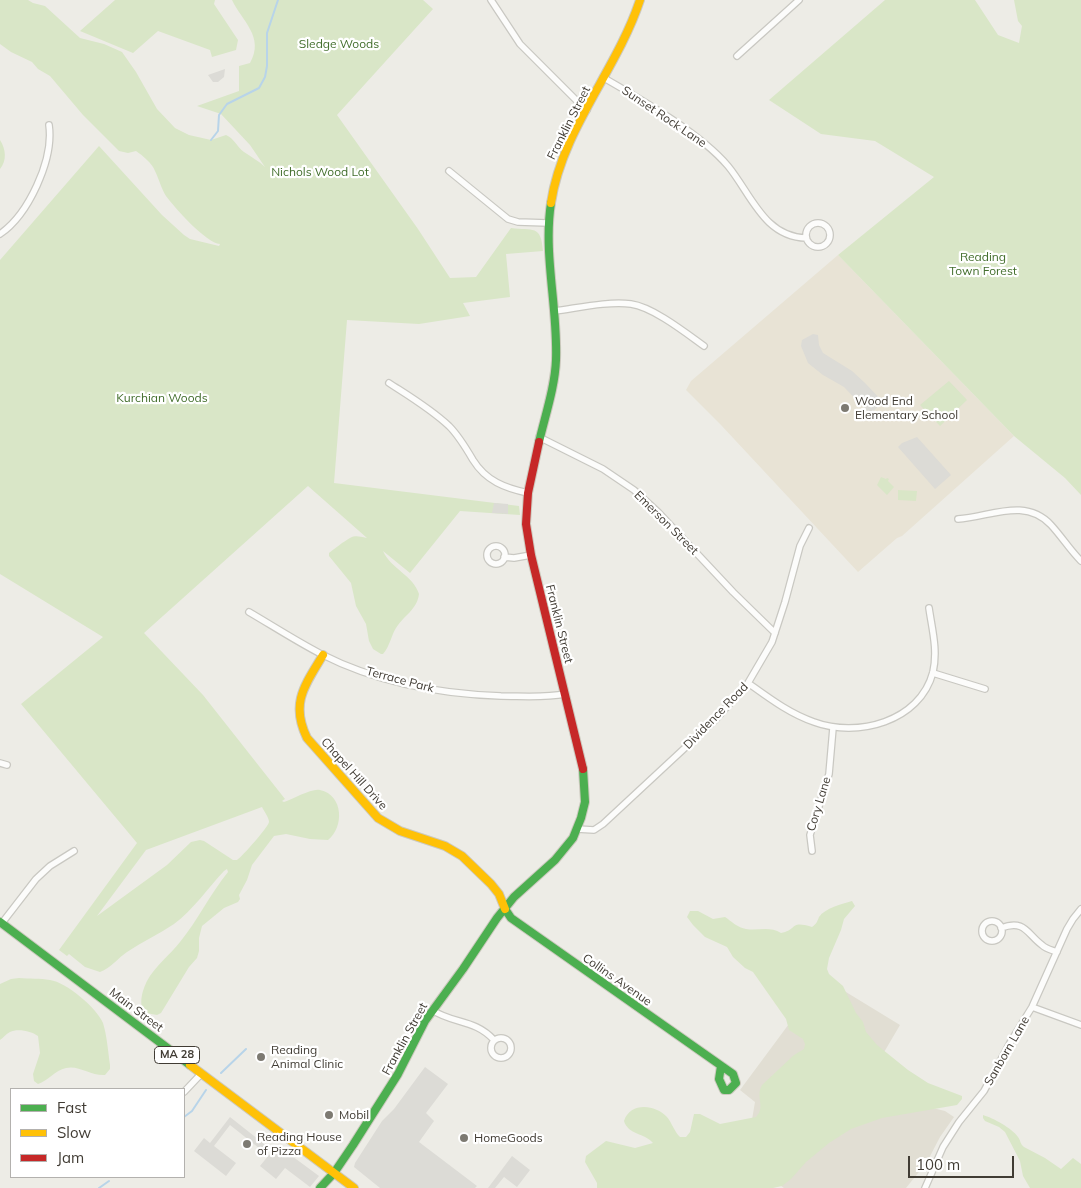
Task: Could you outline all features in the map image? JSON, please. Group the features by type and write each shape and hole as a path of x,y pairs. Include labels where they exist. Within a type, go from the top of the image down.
{"main road":[{"name":"Franklin Street","path":"320,1188 334,1172 392,1084 432,1010 463,969 504,908 521,889 561,854 577,829 584,802 585,780 531,555 526,524 528,493 556,362 555,311 548,223 558,170 568,146 632,24 640,0"},
{"name":"Chapel Hill Drive","path":"323,655 302,691 299,701 299,720 307,738 374,815 393,828 446,846 458,853 496,890 504,908"},
{"name":"Collins Avenue","path":"504,908 511,918 721,1066"},
{"name":"Main Street","path":"1,922 354,1188"}],"street":[{"path":"491,0 520,44 587,110"},
{"path":"737,56 799,0"},
{"name":"Sunset Rock Lane","path":"604,78 650,106 708,146 733,172 755,208 771,224 788,234 806,238 811,246 821,248 828,242 831,233 826,225 816,223 808,228 806,238"},
{"path":"0,234 14,222 44,169 49,146 49,126"},
{"path":"450,171 508,219 518,222 548,223"},
{"path":"555,311 615,304 632,304 651,311 704,346"},
{"path":"389,383 426,408 448,426 459,437 479,468 489,478 503,486 528,493"},
{"name":"Emerson Street","path":"539,437 603,469 634,490 658,512 733,592 775,633"},
{"path":"958,519 972,518 1006,510 1018,509 1028,511 1040,516 1050,525 1081,562"},
{"name":"Dividence Road","path":"577,829 594,830 603,824 716,719 748,683 764,658 775,633 800,546 809,528"},
{"path":"504,557 514,558 531,555"},
{"path":"748,683 797,715 833,728 868,726 893,718 918,699 932,673 934,640 929,608"},
{"name":"Terrace Park","path":"249,612 323,655 393,680 444,692 478,695 526,696 565,694"},
{"path":"932,673 985,690"},
{"name":"Cory Lane","path":"812,851 810,835 829,774 833,728"},
{"path":"0,762 8,765"},
{"path":"1,922 50,866 74,851"},
{"name":"Sanborn Lane","path":"925,1188 943,1147 959,1122 984,1091 1011,1041 1032,1008 1070,923 1081,909"},
{"path":"1001,928 1012,926 1023,928 1031,933 1042,945 1057,952"},
{"path":"1032,1008 1081,1025"},
{"path":"432,1010 441,1015 477,1026 494,1040"},
{"path":"185,1091 201,1074"}],"shaded area":[{"path":"225,69 224,77 218,82 213,82 208,75"},
{"name":"Wood End Elementary School","path":"838,255 1014,436 902,536 897,538 858,572 686,390 691,381"},
{"path":"813,334 818,335 819,345 823,353 852,371 883,402 870,414 844,387 823,375 808,363 801,346 802,340"},
{"path":"917,437 951,475 935,489 898,447 902,443"},
{"path":"494,503 508,504 508,514 492,513"},
{"path":"823,978 900,1025 873,1071 908,1102 945,1111 954,1117 940,1137 927,1162 906,1188 784,1188 745,1161 755,1102 740,1090"},
{"path":"425,1067 448,1084 426,1113 434,1121 419,1142 477,1186 475,1188 380,1188 354,1167 382,1121 394,1109"},
{"path":"230,1117 268,1147 264,1152 230,1125 214,1146 236,1163 226,1176 194,1151 204,1138 210,1143"},
{"path":"277,1145 319,1176 310,1187 285,1168 276,1179 260,1166"},
{"path":"512,1156 530,1170 517,1187 504,1177 495,1188 488,1188"}],"green space":[{"name":"Kurchian Woods","path":"0,0 28,0 45,6 80,38 104,44 122,52 157,109 175,128 189,135 211,140 226,135 239,148 265,167 250,145 221,114 197,106 239,91 239,66 250,63 254,54 254,37 232,0 423,0 433,9 337,115 418,229 450,278 476,277 511,228 534,230 540,236 542,242 543,251 506,254 510,297 463,303 470,316 419,324 347,320 334,483 519,506 520,515 460,511 410,573 383,551 391,563 412,582 419,594 416,604 399,623 383,654 373,649 369,641 366,624 356,606 351,583 329,556 329,553 352,537 367,538 308,486 144,633 203,695 285,799 282,801 284,802 302,794 320,790 334,798 339,812 337,828 328,840 310,839 286,834 274,836 252,865 239,895 240,899 238,902 224,908 202,926 197,958 189,967 161,1013 157,1015 146,1013 143,1010 141,1002 147,981 154,970 186,934 228,872 227,869 224,871 194,906 174,924 127,952 100,972 85,967 69,954 67,956 59,950 137,843 21,704 103,637 0,574 0,260 99,146 162,215 184,235 190,239 219,246 220,244 199,232 176,208 164,193 150,162 136,151 128,153 119,151 83,115 50,76 38,69 32,62 11,52 0,44","holes":["262,807 269,820 268,825 237,860 233,860 204,841 191,842 167,865 97,916 146,850"]},
{"path":"115,0 215,0 214,4 238,40 236,50 212,57 210,50 158,31 133,53 80,31"},
{"name":"Reading Town Forest","path":"885,0 975,0 998,35 1019,43 1022,26 1018,21 1014,0 1081,0 1081,495 1065,478 1014,436 838,255 934,177 875,141 821,134 769,100"},
{"path":"0,140 4,147 5,155 0,169"},
{"path":"949,381 967,400 940,426 920,405"},
{"path":"881,477 889,479 888,481 894,487 887,495 877,485"},
{"path":"898,490 917,491 916,501 898,500"},
{"path":"852,901 855,906 844,919 829,958 827,969 829,974 843,986 856,1013 863,1022 866,1032 877,1045 908,1070 928,1083 962,1096 957,1105 882,1118 851,1129 829,1143 806,1162 782,1186 773,1188 597,1188 597,1183 585,1162 586,1156 606,1141 635,1148 653,1143 626,1126 624,1121 632,1111 643,1107 656,1109 669,1119 680,1137 686,1137 690,1132 694,1114 700,1114 720,1124 756,1117 760,1109 760,1089 762,1085 794,1055 804,1049 803,1039 789,1030 786,1019 753,972 745,968 733,957 727,947 705,937 687,917 690,911 698,911 713,919 725,917 743,928 773,930 781,933 797,925 812,927 825,911"},
{"path":"19,978 57,982 88,1003 103,1023 110,1065 110,1069 105,1075 71,1067 58,1071 38,1084 34,1081 33,1074 40,1053 38,1036 28,1031 16,1030 0,1040 0,984"},
{"path":"983,1115 1007,1127 1019,1138 1024,1147 1061,1169 1073,1158 1081,1164 1081,1188 1030,1188 1023,1176 1020,1161 1005,1132 985,1121"}],"waterway":[{"path":"211,140 218,131 219,115 227,104 259,88 265,77 267,33 278,0"},
{"path":"221,1073 246,1049"},
{"path":"185,1116 192,1111 206,1090"},
{"path":"99,1188 109,1181"}],"traffic: fast":[{"path":"539,442 552,391 556,360 549,242 551,203"},
{"path":"320,1188 334,1173 353,1145 398,1074 425,1021 497,918 514,897 555,860 573,838 585,802 583,769"},
{"path":"505,909 511,918 733,1074 736,1083 729,1090 724,1090 719,1079 721,1066"},
{"path":"0,922 190,1065"}],"traffic: slow":[{"path":"551,203 557,176 566,150 618,51 640,0"},
{"path":"323,655 306,685 300,704 302,726 307,738 378,818 400,831 445,846 462,856 491,884 499,894 505,909"},
{"path":"190,1065 354,1188"}],"traffic: jam":[{"path":"539,442 528,493 526,524 531,555 583,769"}],"place":[{"name":"Wood End Elementary School","path":"845,408"},
{"name":"Reading Animal Clinic","path":"261,1057"},
{"name":"Mobil","path":"329,1115"},
{"name":"HomeGoods","path":"464,1138"},
{"name":"Reading House of Pizza","path":"247,1144"}],"park label":[{"name":"Sledge Woods","path":"339,44"},
{"name":"Nichols Wood Lot","path":"320,172"}]}
